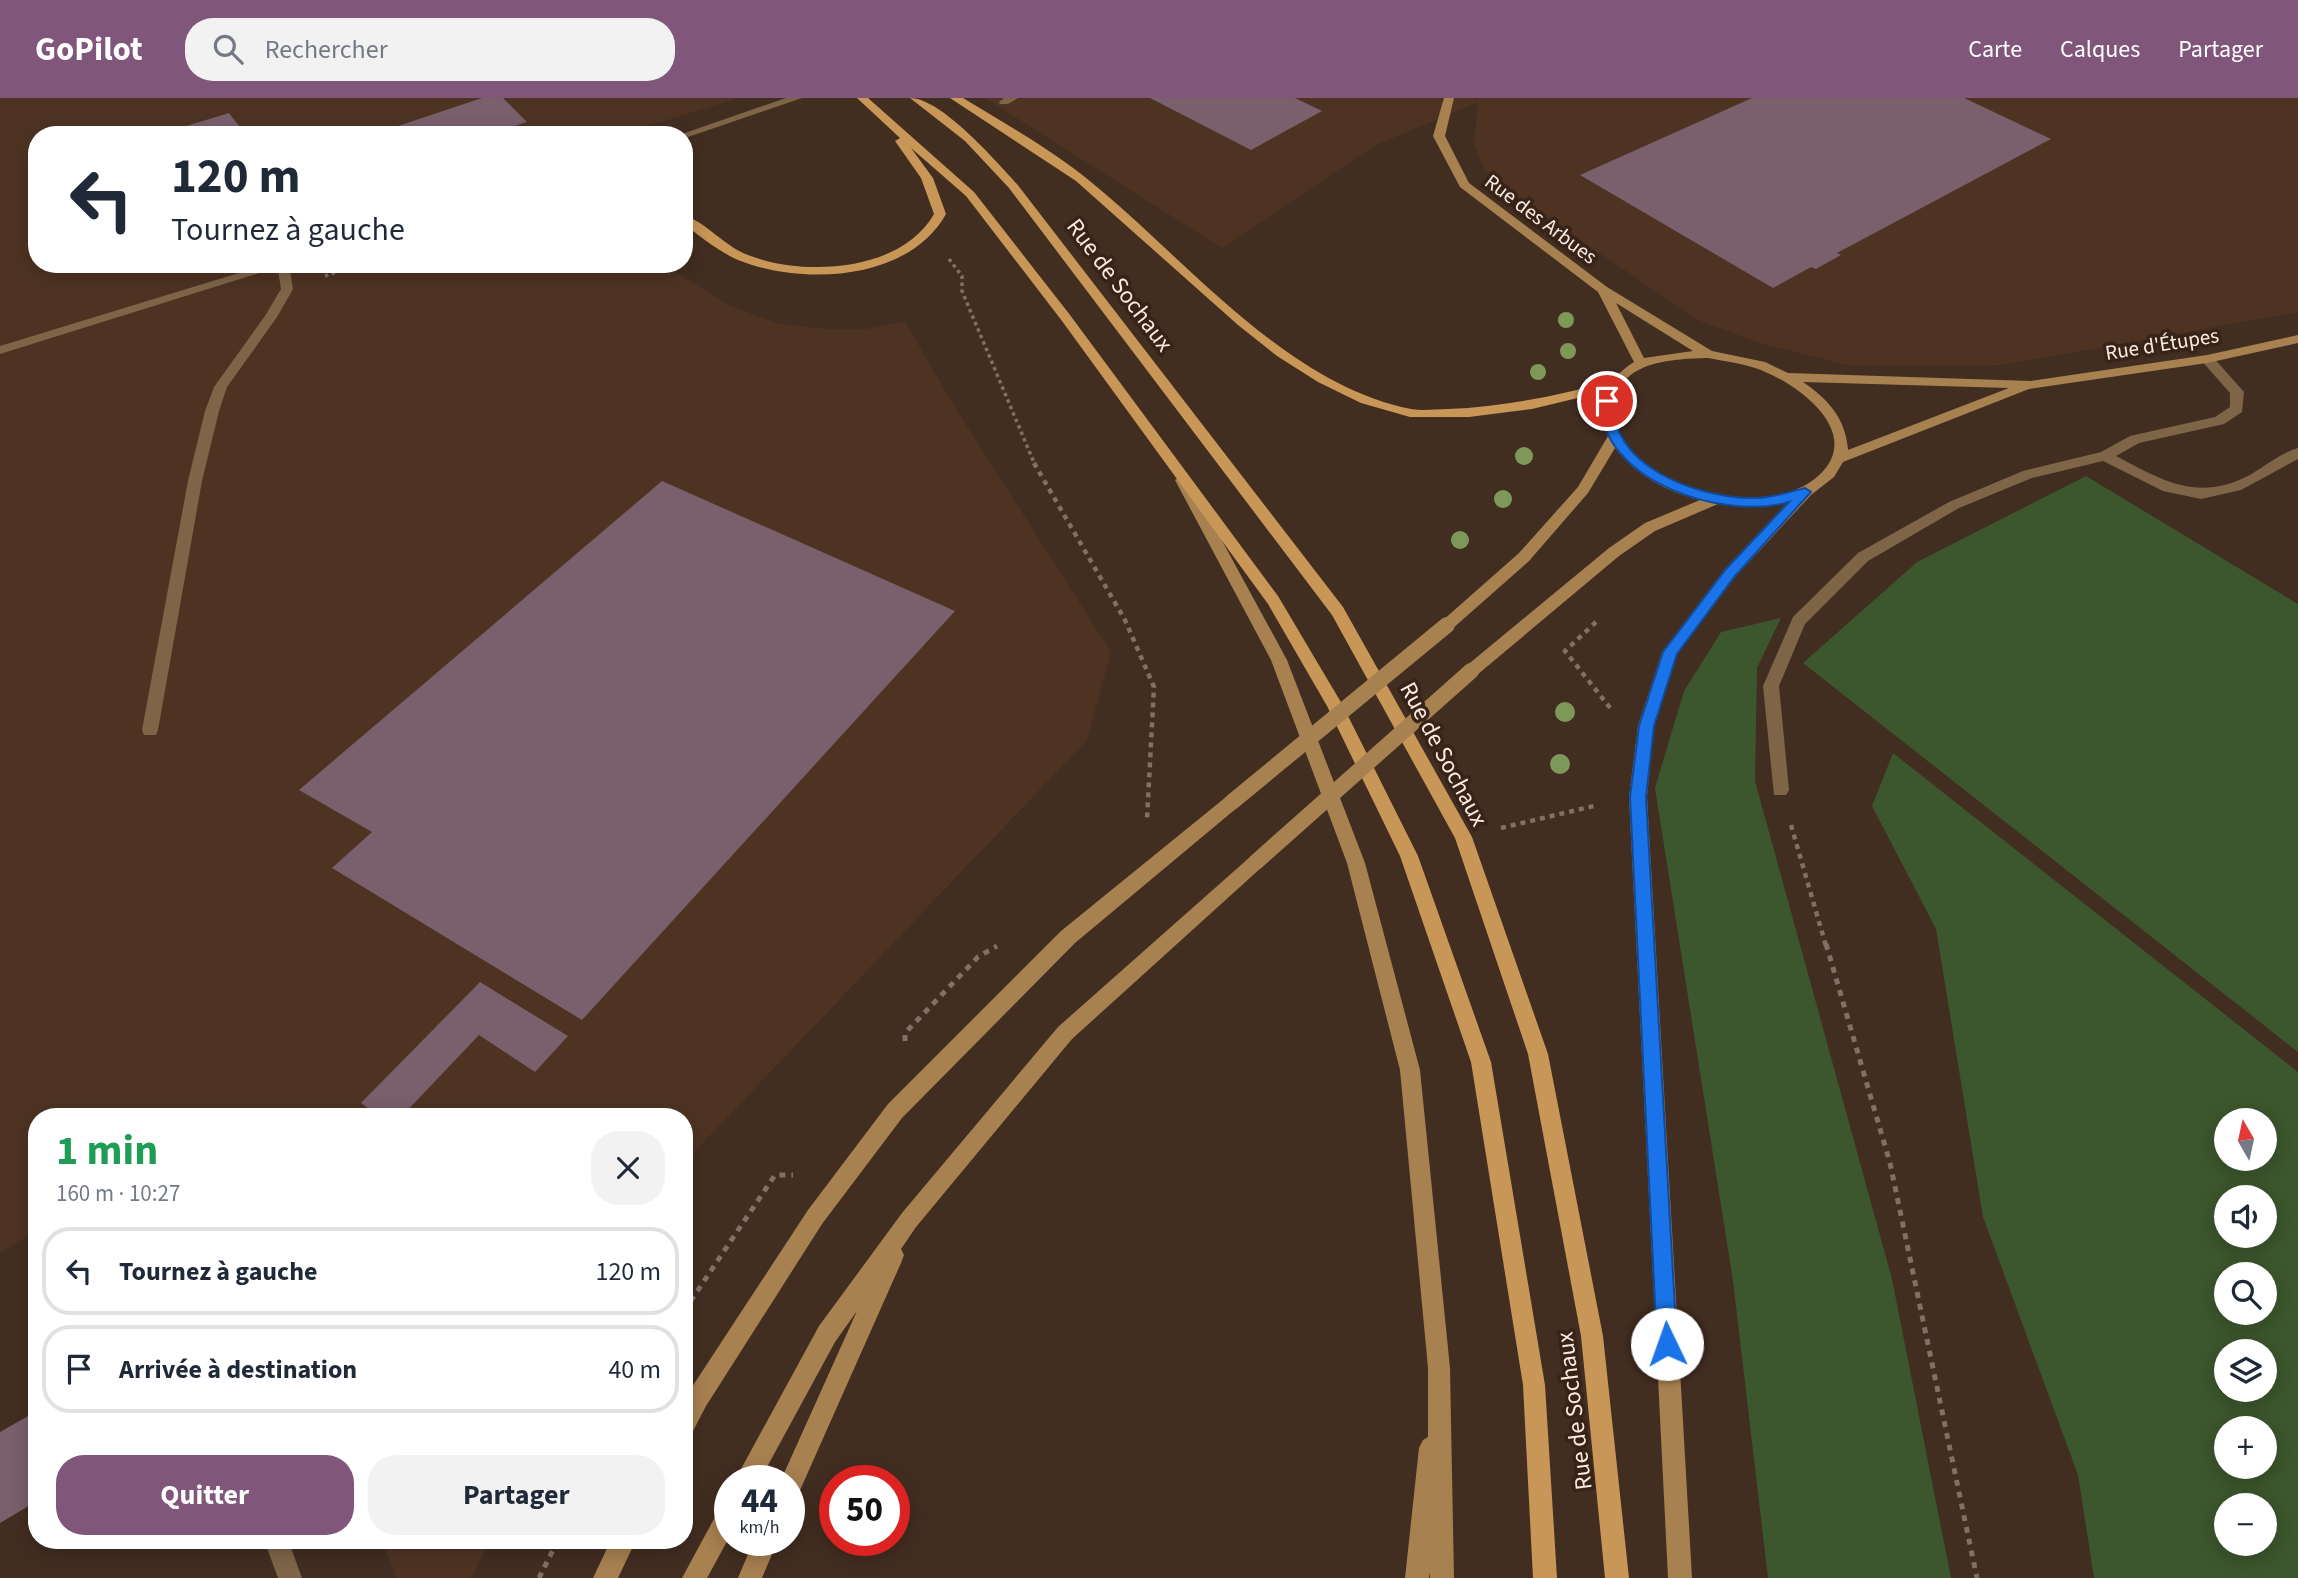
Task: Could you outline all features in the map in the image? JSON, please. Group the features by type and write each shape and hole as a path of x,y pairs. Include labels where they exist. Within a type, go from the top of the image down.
{"main road":[{"name":"Rue de Sochaux","path":"862,98 881,112 970,194 1273,600 1334,704 1409,856 1481,1062 1534,1385 1545,1578"},
{"name":"Rue de Sochaux","path":"915,98 969,139 1013,186 1338,611 1463,837 1538,1054 1592,1336 1618,1578"},
{"path":"955,98 1017,135 1095,191 1275,349 1353,394 1412,413 1481,413 1547,404 1614,385 1641,364 1672,356 1708,354 1762,366 1786,377 1812,394 1831,414 1841,436 1840,458 1828,477 1805,492 1730,573 1670,652 1646,726 1638,797 1680,1578"},
{"name":"Rue des Arbues","path":"1449,98 1439,136 1464,185 1603,290 1708,354"},
{"path":"693,225 713,241 743,257 780,269 815,271 866,264 898,253 927,235 940,214 927,178 881,112"},
{"name":"Rue des Arbues","path":"1603,290 1641,364"},
{"name":"Rue d'Étupes","path":"1786,377 2031,385 2207,359 2298,339"},
{"path":"1614,385 1607,401 1606,419 1614,437 1629,457 1653,475 1716,499 1749,502 1779,500 1805,492"},
{"name":"Rue d'Étupes","path":"1840,458 2031,385"},
{"path":"693,1408 815,1217 895,1111 1069,937 1447,625 1524,557 1583,490 1614,437"},
{"path":"1172,463 1279,660 1356,863 1410,1070 1439,1368 1442,1578"},
{"path":"755,1465 827,1334 909,1220 1065,1034 1471,671 1614,552 1650,527 1716,499"},
{"path":"800,1465 909,1220"},
{"path":"1417,1578 1439,1368"},
{"path":"694,1578 714,1541"},
{"path":"605,1578 620,1549"},
{"path":"750,1578 759,1556"}],"street":[{"path":"693,132 797,98"},
{"path":"0,350 252,273"},
{"path":"150,730 195,481 212,411 221,387 271,317 287,289 284,273"},
{"path":"1780,790 1772,686 1798,621 1863,557 1954,505 2028,474 2105,456 2135,439 2220,421 2237,409 2237,392 2207,359"},
{"path":"2105,456 2160,486 2199,495 2235,488 2298,453"},
{"path":"279,1549 290,1578"}],"path":[{"path":"927,235 939,244 962,276 961,291 1040,476 1125,620 1154,687 1147,820 1150,828"},
{"path":"1565,650 1613,711"},
{"path":"1780,790 1891,1163 1978,1578"},
{"path":"1511,825 1588,807"},
{"path":"539,1578 554,1549"}],"shaded area":[{"path":"0,98 738,98 649,126 28,126 28,273 677,273 730,306 780,324 827,329 866,329 905,322 956,409 1111,652 1087,740 693,1155 693,1108 28,1108 28,1236 0,1253"},
{"path":"985,98 2298,98 2298,312 2002,365 1853,366 1762,344 1698,320 1514,195 1485,170 1474,145 1478,102 1374,146 1222,248"},
{"path":"385,1549 486,1549 471,1578 397,1578"}],"green space":[{"path":"2086,476 2298,604 2298,1052 1803,663 1917,562"},
{"path":"1781,618 1757,668 1755,781 1892,1279 1951,1578 1768,1578 1733,1281 1655,788 1684,691 1721,632"},
{"path":"1893,753 2298,1072 2298,1578 2094,1578 2078,1475 1983,1217 1936,929 1872,806"}],"building":[{"path":"482,98 503,98 527,122 515,126 398,126"},
{"path":"1150,98 1295,98 1322,111 1251,150"},
{"path":"1752,98 1964,98 2051,139 1837,253 1841,255 1816,269 1811,267 1773,288 1580,175"},
{"path":"229,113 239,126 186,126"},
{"path":"662,481 955,611 582,1020 332,868 372,832 299,790"},
{"path":"480,982 568,1036 535,1072 479,1035 410,1108 368,1108 361,1103"},
{"path":"28,1416 28,1506 0,1523 0,1432"}],"route":[{"path":"1607,401 1606,419 1614,437 1629,457 1653,475 1716,499 1749,502 1779,500 1805,492 1730,573 1670,652 1646,726 1638,797 1667,1344"}]}
